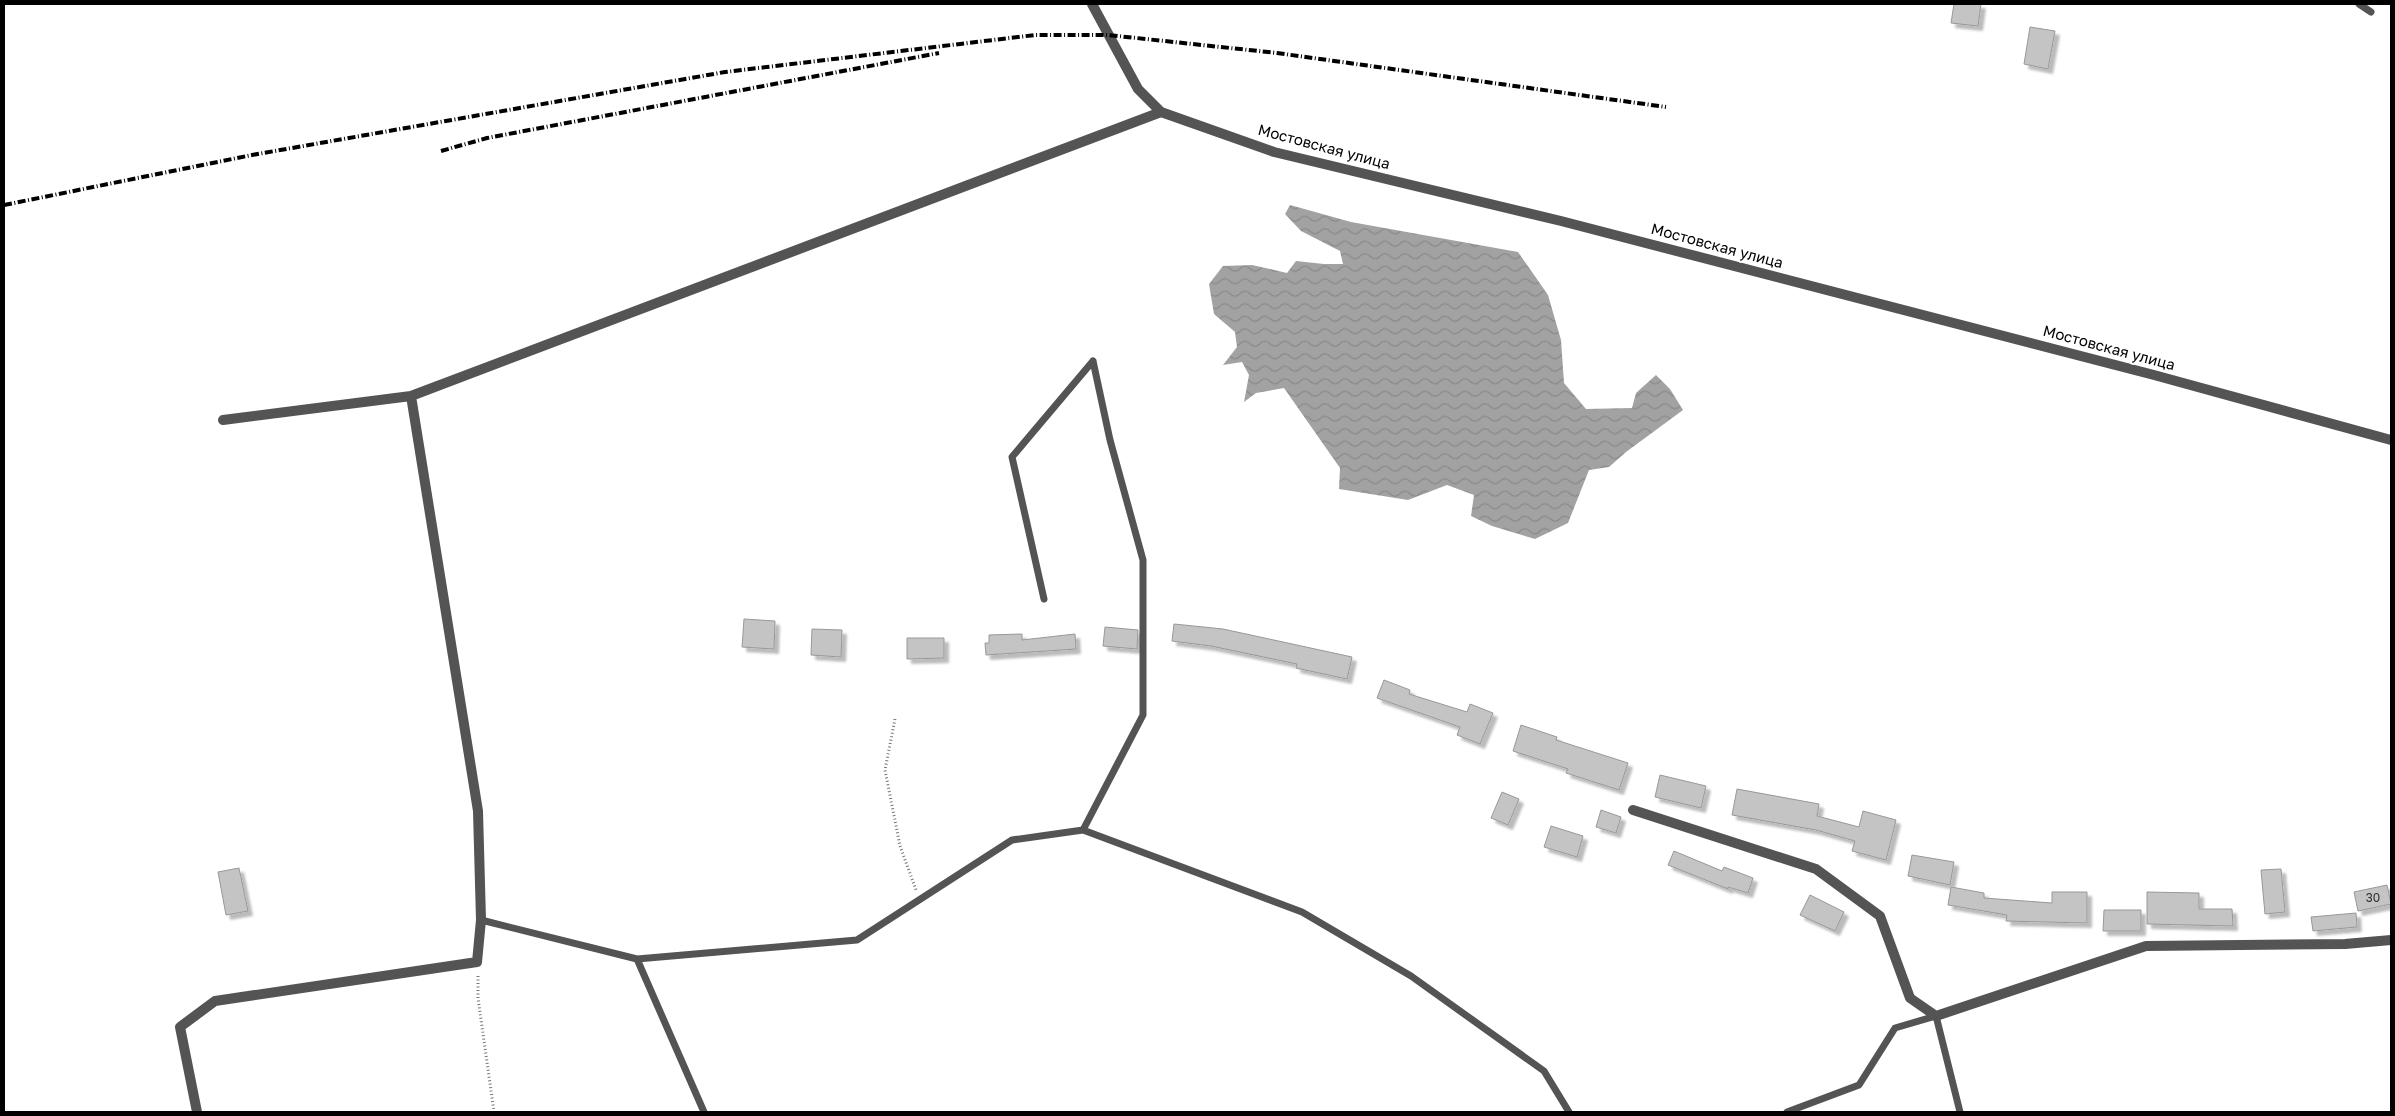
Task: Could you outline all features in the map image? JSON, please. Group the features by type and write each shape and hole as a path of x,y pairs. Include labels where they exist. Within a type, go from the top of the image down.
{"street":[{"name":"Мостовская улица","path":"1092,4 1138,89 1161,112 1274,152 1590,229 2154,375 2391,440"},
{"path":"223,420 410,396 1161,112"},
{"path":"197,1112 180,1028 215,1001 478,962 481,920 478,811 410,396"},
{"path":"1633,810 1816,869 1880,916 1910,998 1936,1016 2146,946 2345,944 2391,940"}],"lane":[{"path":"2359,4 2371,12"},
{"path":"1044,599 1012,457 1093,361 1110,440 1143,560 1143,715 1083,830"},
{"path":"481,920 637,960 857,940 1012,840 1083,830 1302,912 1411,976 1544,1071 1569,1112"},
{"path":"637,960 704,1112"},
{"path":"1787,1112 1859,1085 1895,1028 1936,1016 1960,1112"}],"path":[{"path":"894,719 885,770 900,846 920,900"},
{"path":"478,962 478,998 494,1112"}],"water":[{"path":"1290,205 1351,222 1518,252 1548,295 1561,340 1564,383 1586,409 1632,408 1636,393 1656,375 1670,389 1683,410 1626,452 1609,467 1589,470 1568,523 1535,539 1492,526 1471,516 1474,495 1447,485 1408,500 1339,489 1340,468 1284,388 1256,393 1244,402 1249,375 1242,362 1223,365 1237,347 1235,332 1214,314 1209,284 1223,266 1252,265 1287,273 1296,261 1343,264 1340,251 1301,231 1285,214"}],"building":[{"path":"1954,4 1981,4 1978,26 1951,23"},
{"path":"2030,27 2055,31 2048,69 2024,64"},
{"path":"744,619 775,621 774,649 742,647"},
{"path":"1174,624 1223,629 1352,657 1347,679 1296,668 1297,664 1211,646 1172,641"},
{"path":"1105,627 1138,630 1137,649 1103,646"},
{"path":"812,629 842,630 841,657 811,655"},
{"path":"1022,634 1022,640 1075,634 1076,649 986,655 985,643 989,643 989,635"},
{"path":"907,638 944,638 944,658 907,659"},
{"path":"1384,680 1410,690 1409,694 1467,712 1470,704 1493,713 1480,744 1457,735 1460,727 1377,698"},
{"path":"1521,725 1557,737 1556,740 1628,763 1619,790 1566,773 1568,769 1513,751"},
{"path":"1660,775 1706,786 1701,808 1655,797"},
{"path":"1737,789 1819,804 1817,816 1859,827 1863,811 1896,820 1886,860 1852,851 1855,841 1816,830 1732,815"},
{"path":"1502,792 1519,799 1508,825 1491,818"},
{"path":"1601,810 1621,817 1616,833 1596,827"},
{"path":"1551,826 1583,836 1577,857 1544,847"},
{"path":"1674,851 1722,871 1724,867 1753,878 1748,893 1728,887 1728,889 1668,865"},
{"path":"1912,855 1954,862 1950,885 1908,876"},
{"path":"239,868 248,911 226,915 218,872"},
{"path":"2281,869 2285,912 2265,914 2261,870"},
{"path":"2387,885 2391,904 2358,911 2354,892"},
{"path":"1951,887 1984,893 1984,898 2052,903 2052,892 2087,892 2087,923 2006,921 2007,915 1948,905"},
{"path":"2147,892 2199,893 2199,909 2232,909 2233,926 2147,924"},
{"path":"1810,895 1844,912 1835,931 1800,915"},
{"path":"2104,910 2141,910 2141,931 2103,931"},
{"path":"2356,913 2357,927 2313,931 2311,917"}],"railway":[{"path":"4,205 252,155 725,72 1035,35 1108,35 1277,53 1666,107"},
{"path":"441,151 487,138 939,53"}]}
